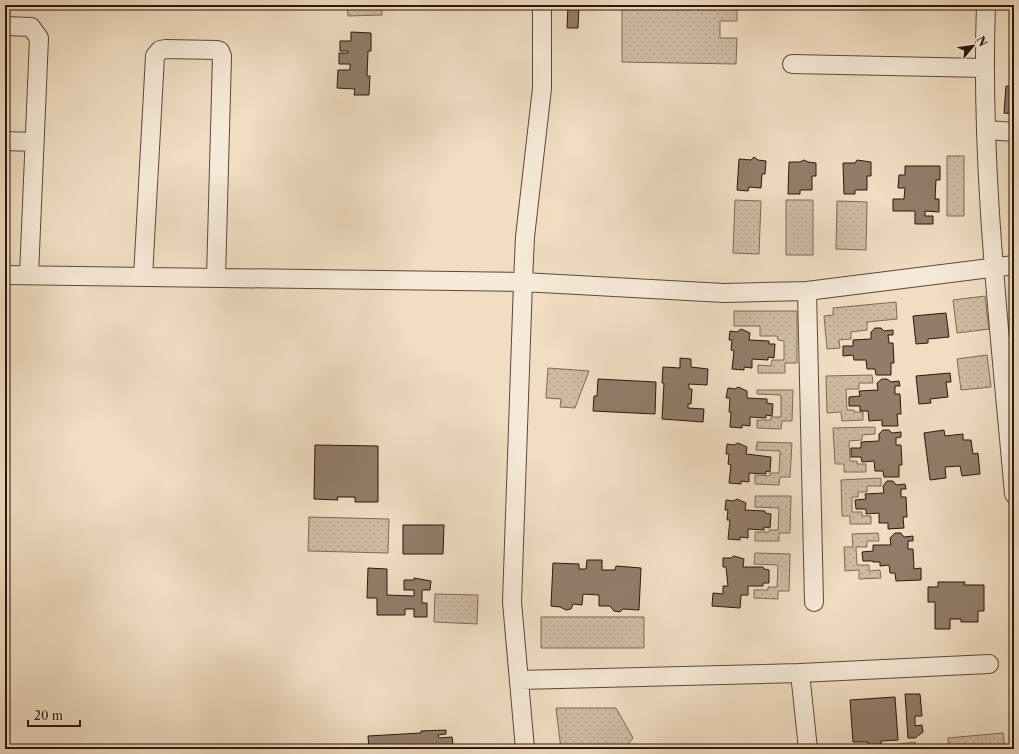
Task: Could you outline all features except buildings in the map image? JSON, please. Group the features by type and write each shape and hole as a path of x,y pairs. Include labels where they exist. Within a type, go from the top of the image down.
{"street":[{"path":"524,749 512,602 525,237 542,88 542,5"},
{"path":"986,5 984,68 986,130 994,267 1014,494"},
{"path":"5,26 31,27 39,38 29,275"},
{"path":"143,277 155,56 160,50 166,49 216,50 220,52 222,56 216,278"},
{"path":"792,64 984,68"},
{"path":"986,130 1014,132"},
{"path":"5,142 34,142"},
{"path":"5,275 524,282 724,293 807,291 1014,265"},
{"path":"807,291 814,602"},
{"path":"518,680 800,673 989,664"},
{"path":"800,673 808,749"}],"shaded area":[{"path":"347,5 382,5 382,15 348,16"},
{"path":"622,5 737,5 737,21 720,21 720,38 737,38 736,64 622,62"},
{"path":"947,156 964,156 964,216 947,216"},
{"path":"735,200 761,201 759,254 733,253"},
{"path":"786,200 813,200 813,255 786,255"},
{"path":"837,201 867,202 866,250 836,249"},
{"path":"985,296 989,329 957,333 953,300"},
{"path":"896,302 897,319 867,322 867,330 851,332 851,339 839,340 840,348 827,349 824,316 833,315 833,308"},
{"path":"734,311 797,311 797,363 785,363 785,373 758,373 758,365 771,366 772,360 784,360 784,341 778,340 777,336 760,336 760,326 734,326"},
{"path":"987,355 991,387 961,390 957,359"},
{"path":"548,368 589,371 575,408 560,407 561,399 546,398"},
{"path":"872,375 873,383 859,383 859,389 846,389 847,410 863,412 863,420 842,421 841,412 827,413 826,376"},
{"path":"757,390 793,390 792,421 782,421 781,429 757,428 757,420 771,420 771,417 781,417 781,395 757,394"},
{"path":"875,427 875,434 862,435 862,440 849,441 850,461 857,461 857,464 866,464 866,472 844,472 844,464 835,464 833,428"},
{"path":"757,442 792,443 790,477 780,477 779,485 755,484 755,475 770,476 770,473 779,473 780,451 756,450"},
{"path":"881,478 881,486 867,486 867,492 858,492 858,497 852,497 852,512 862,512 862,516 871,516 871,524 850,524 850,516 842,516 841,480"},
{"path":"755,496 791,496 790,533 779,533 779,541 755,541 755,532 769,532 769,530 778,530 779,508 755,507"},
{"path":"309,517 389,519 388,553 308,551"},
{"path":"878,533 879,541 867,541 867,547 856,547 857,565 869,565 869,571 880,570 881,578 859,579 859,570 845,571 844,547 853,547 852,534"},
{"path":"755,553 790,554 789,591 778,591 778,599 754,598 754,590 768,590 768,587 777,587 778,565 754,564"},
{"path":"435,594 478,595 477,624 434,622"},
{"path":"541,617 644,617 644,648 541,648"},
{"path":"556,708 616,708 633,738 624,749 561,749"},
{"path":"1003,733 1005,749 949,749 948,738"},
{"path":"915,742 916,749 884,749 884,746"}]}
